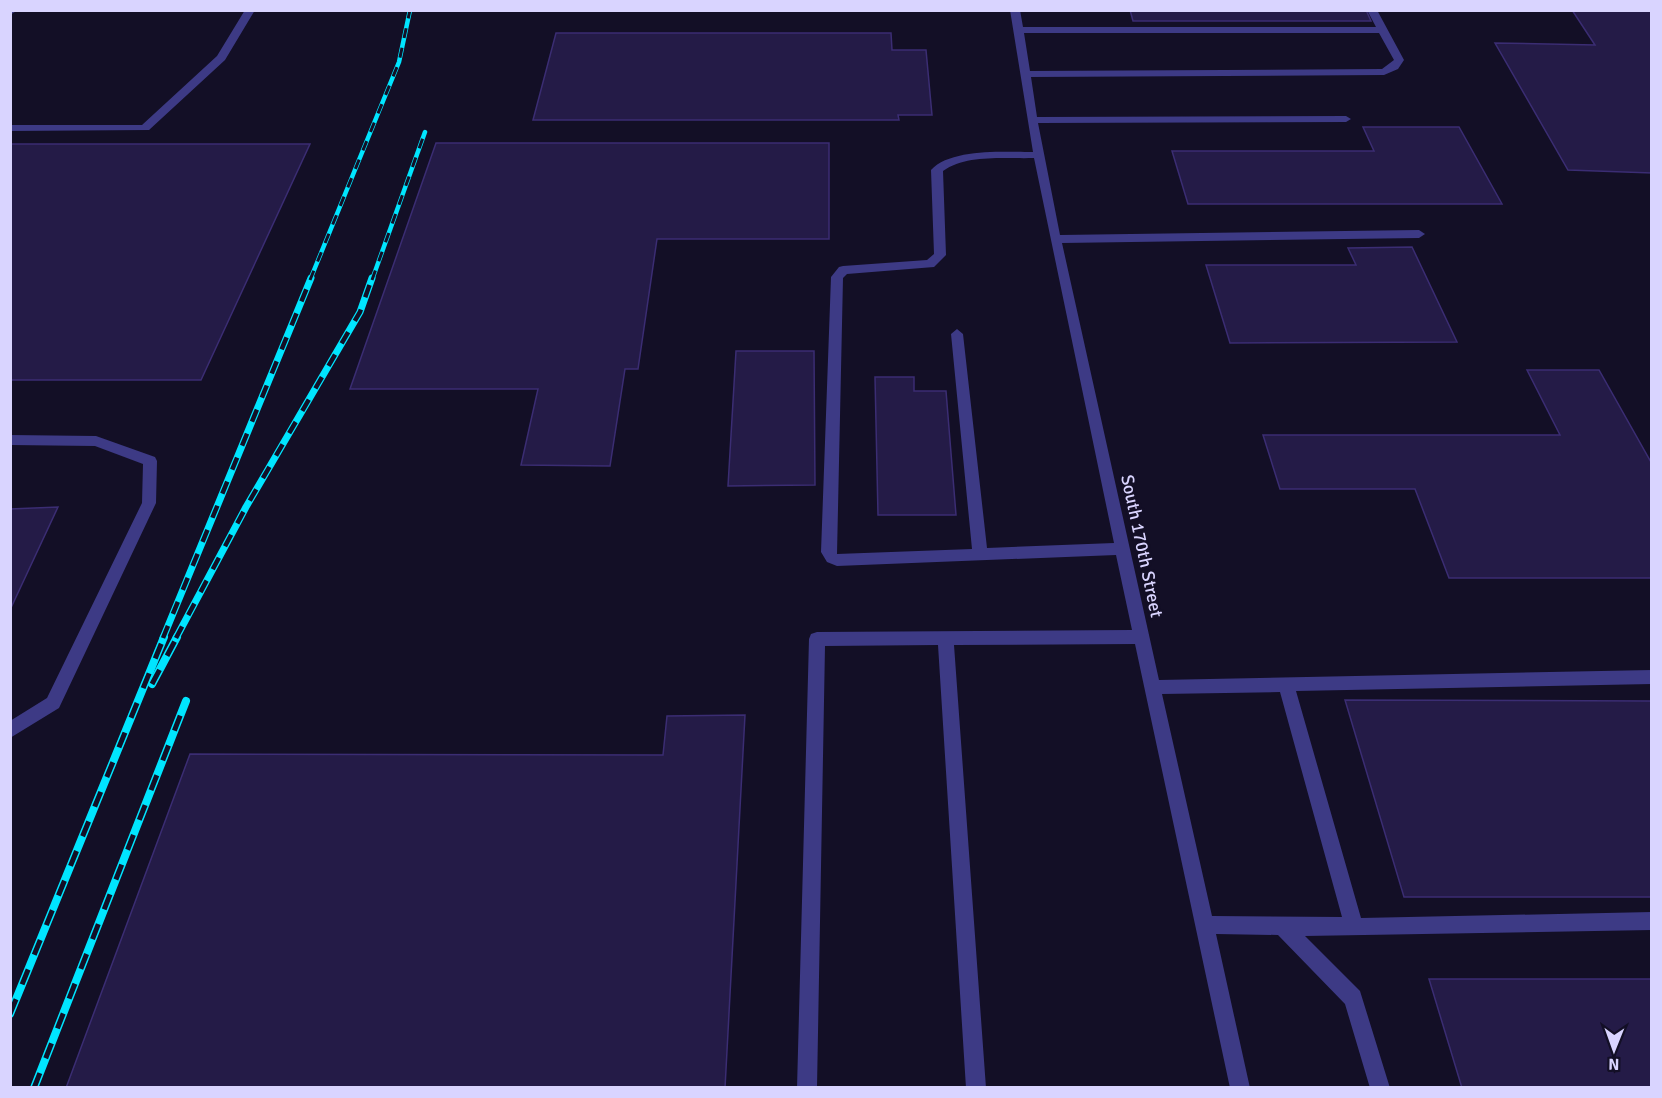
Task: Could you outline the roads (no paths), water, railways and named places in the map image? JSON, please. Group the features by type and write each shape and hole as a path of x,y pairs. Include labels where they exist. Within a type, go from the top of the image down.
{"street":[{"path":"10,128 145,128 221,58 250,10"},
{"name":"South 170th Street","path":"1015,10 1038,155 1055,239 1240,1088"},
{"path":"1024,74 1384,72 1394,68 1399,60 1372,10"},
{"path":"1018,30 1384,30"},
{"path":"1032,120 1346,119"},
{"path":"1038,155 951,162 940,167 937,170 940,255 930,264 843,270 837,277 829,552 832,558 837,560 1122,549"},
{"path":"1055,239 1419,234"},
{"path":"957,334 980,554"},
{"path":"10,440 96,441 150,461 149,503 53,703 10,731"},
{"path":"807,1088 817,639 1142,637"},
{"path":"946,640 976,1088"},
{"path":"1152,687 1652,677"},
{"path":"1286,684 1354,927"},
{"path":"1204,925 1354,927 1652,921"},
{"path":"1283,927 1353,998 1380,1088"}],"railway":[{"path":"310,280 399,62 410,10"},
{"path":"372,280 425,132"},
{"path":"163,638 311,278"},
{"path":"176,638 246,507 360,312 372,278"},
{"path":"10,1014 164,637"},
{"path":"152,684 177,637"},
{"path":"34,1088 186,701"}]}
